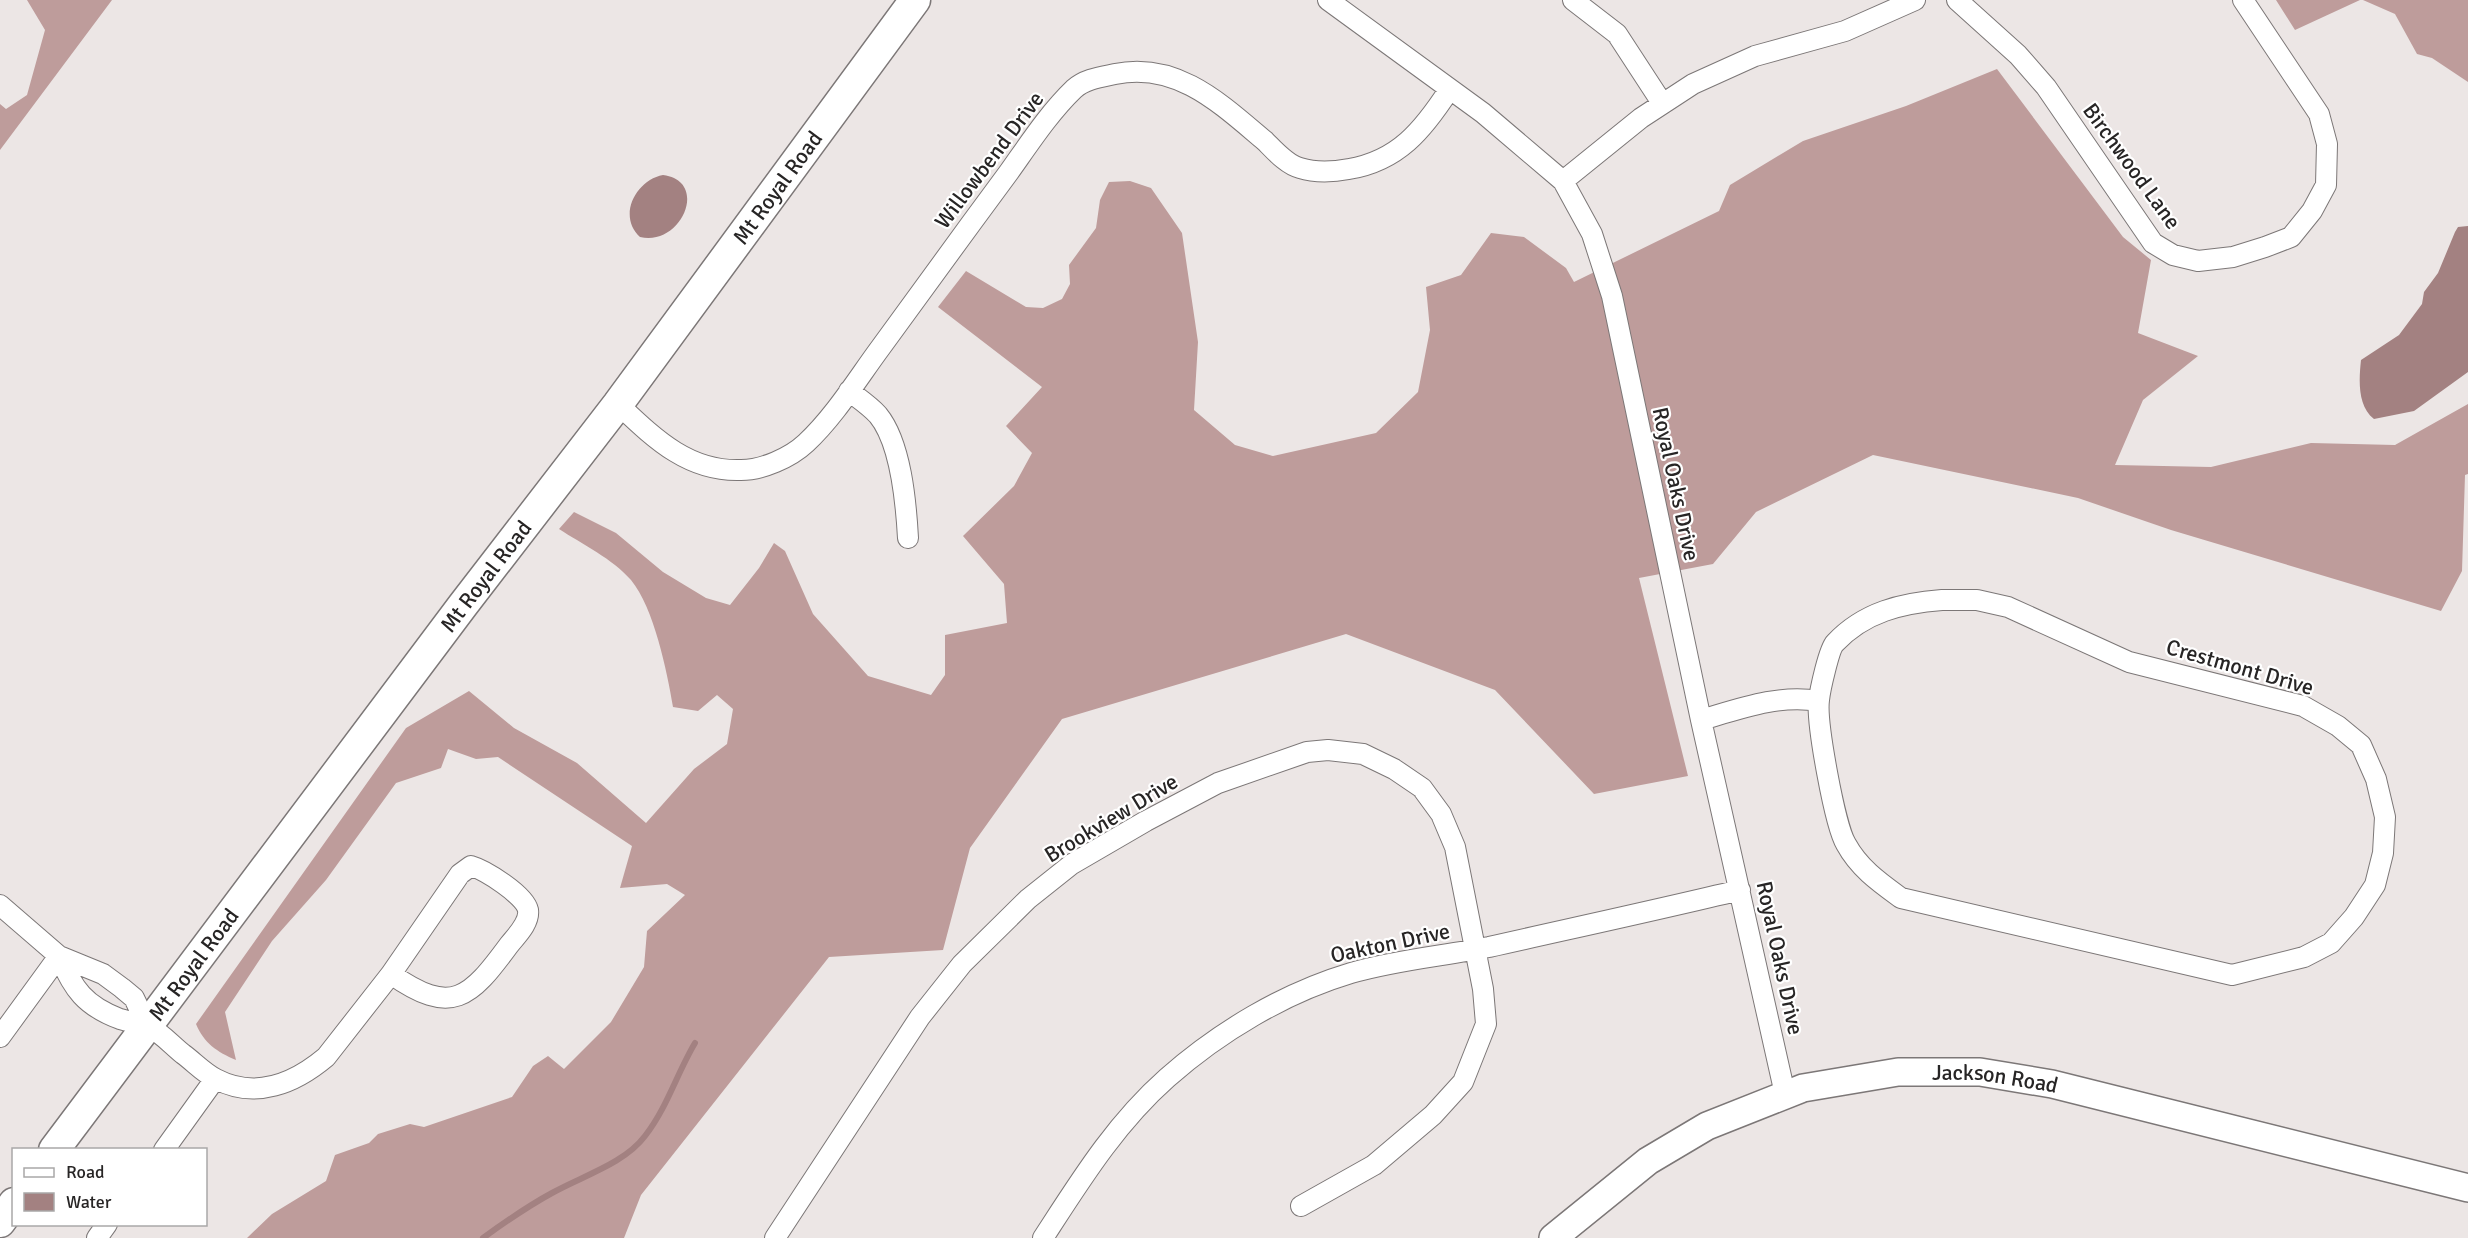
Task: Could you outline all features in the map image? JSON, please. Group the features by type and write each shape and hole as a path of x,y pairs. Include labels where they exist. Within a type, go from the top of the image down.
{"main road":[{"name":"Mt Royal Road","path":"55,1148 618,404 915,0"},
{"path":"0,1222 12,1206"}],"street":[{"name":"Royal Oaks Drive","path":"1328,0 1524,146 1563,181 1592,234 1612,296 1701,720 1785,1094"},
{"path":"1573,0 1617,34 1662,103"},
{"path":"1563,181 1662,103 1719,70 1755,56 1845,31 1915,0"},
{"name":"Birchwood Lane","path":"1957,0 2018,55 2046,87 2153,243 2173,255 2198,261 2233,257 2291,237 2312,212 2326,185 2327,144 2319,114 2243,0"},
{"name":"Willowbend Drive","path":"618,404 664,447 688,460 715,469 743,470 772,464 805,444 849,391 1040,129 1077,87 1093,78 1125,72 1157,71 1187,82 1217,100 1298,168 1328,173 1359,168 1396,153 1411,142 1430,120 1449,90"},
{"path":"849,391 878,415 888,432 901,478 908,538"},
{"name":"Crestmont Drive","path":"1942,600 1977,600 2008,607 2129,662 2303,706 2338,726 2361,745 2379,788 2385,817 2383,852 2375,885 2354,917 2331,943 2304,957 2232,975 1900,898 1862,869 1844,842 1824,755 1818,701 1833,645 1871,615 1907,603 1942,600"},
{"path":"1701,720 1754,704 1799,698 1818,701"},
{"name":"Brookview Drive","path":"775,1238 920,1017 962,964 1028,899 1072,864 1218,783 1307,752 1328,750 1364,754 1395,769 1422,788 1441,814 1455,847 1483,988 1486,1024 1463,1082 1433,1115 1374,1165 1301,1206"},
{"path":"0,905 59,956 103,974 122,988 134,998 147,1025 215,1079 248,1088 266,1088 284,1084 326,1057 391,974 460,874 471,866 491,876 522,899 528,909 526,921 484,978 468,993 451,998 434,997 422,994 391,974"},
{"name":"Oakton Drive","path":"1042,1238 1111,1135 1168,1077 1236,1026 1316,985 1352,973 1476,949 1740,890"},
{"path":"59,956 71,984 84,999 99,1010 122,1020 147,1025"},
{"path":"0,1038 59,956"},
{"name":"Jackson Road","path":"1553,1238 1627,1176 1667,1149 1729,1116 1785,1094 1857,1077 1898,1072 1955,1071 2014,1076 2468,1188"},
{"path":"165,1148 215,1079"}],"shaded area":[{"path":"27,0 112,0 0,150 0,104 6,109 27,95 45,30"},
{"path":"2276,0 2360,0 2295,30"},
{"path":"2363,0 2468,0 2468,82 2432,58 2417,54 2395,14"},
{"path":"1997,69 2123,237 2151,260 2138,333 2198,356 2143,400 2115,465 2211,467 2311,443 2395,445 2468,404 2468,474 2465,475 2462,571 2441,611 2171,530 2078,498 1873,455 1756,512 1713,564 1639,578 1688,776 1594,794 1495,690 1346,634 1062,719 970,848 943,950 829,957 641,1195 624,1238 247,1238 272,1214 326,1181 335,1155 369,1143 378,1134 410,1124 424,1127 512,1097 533,1066 548,1056 564,1069 611,1022 644,967 647,931 685,895 667,884 620,888 632,846 498,757 476,759 448,749 441,768 396,783 326,880 272,941 225,1012 236,1060 212,1046 203,1037 196,1024 406,728 469,691 514,728 577,763 646,823 694,769 727,744 733,709 717,695 698,711 673,707 653,623 639,592 624,572 559,529 574,512 616,533 663,572 706,598 730,605 759,568 774,543 785,551 813,614 868,676 931,695 945,675 945,635 1007,623 1004,584 963,536 1014,486 1032,453 1006,426 1042,387 938,307 966,271 1026,307 1043,308 1062,299 1070,284 1069,265 1096,228 1100,200 1109,182 1130,181 1151,188 1182,233 1198,342 1194,410 1235,445 1273,456 1376,433 1418,392 1430,330 1426,287 1461,275 1491,233 1524,237 1566,268 1574,282 1719,211 1730,185 1803,141 1906,106"}],"water":[{"path":"663,175 677,180 685,189 687,200 684,212 678,223 668,232 655,237 640,237 633,229 630,219 633,200 645,184"},
{"path":"2468,226 2468,372 2414,411 2374,419 2368,414 2360,392 2361,360 2399,335 2422,304 2424,292 2438,273 2458,227"}],"waterway":[{"path":"483,1238 534,1203 602,1169 636,1146 660,1114 695,1043"}]}
